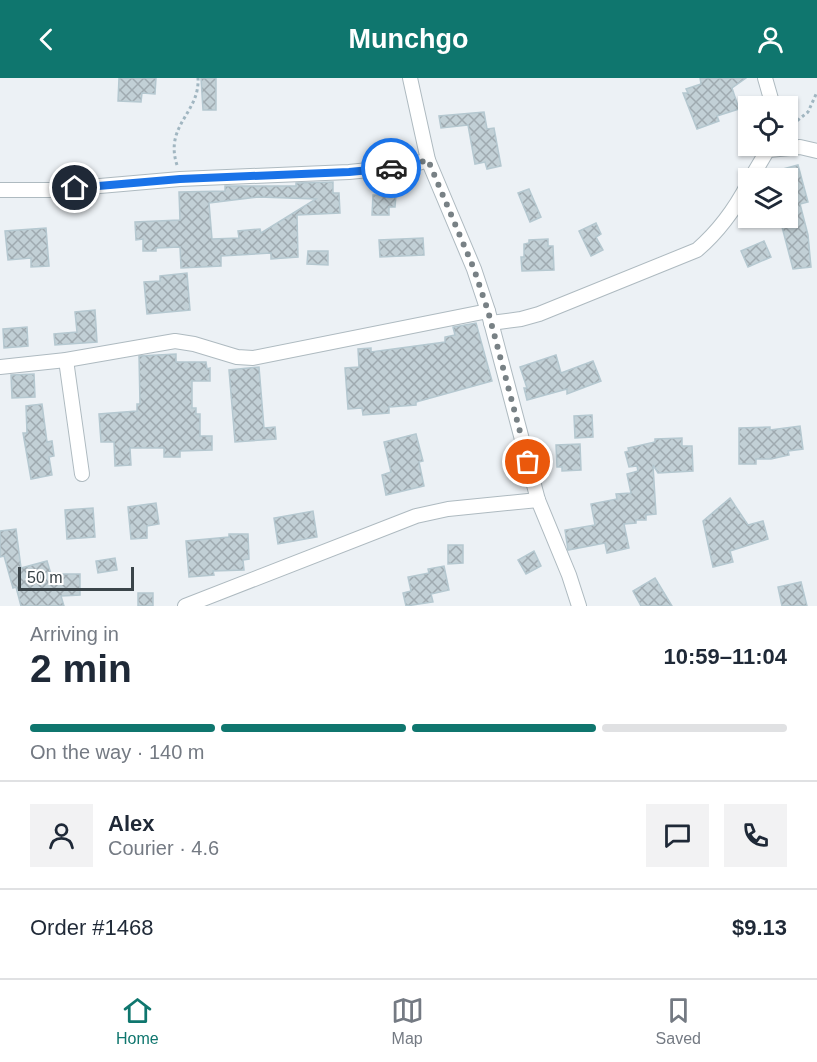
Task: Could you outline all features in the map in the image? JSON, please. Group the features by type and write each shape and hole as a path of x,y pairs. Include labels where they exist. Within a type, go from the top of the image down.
{"street":[{"path":"410,78 428,160 474,269 490,317 538,500 569,574 579,606"},
{"path":"765,78 770,96"},
{"path":"798,147 817,151"},
{"path":"0,190 54,190 180,179 349,172 408,166 428,160"},
{"path":"0,367 66,360 175,341 194,344 237,357 253,358 490,317 521,319 539,314 697,250 726,220 738,200"},
{"path":"66,360 82,474"},
{"path":"185,606 416,516 447,510 538,500"}],"path":[{"path":"180,179 175,150 177,130 198,93 198,78"},
{"path":"798,120 807,112 817,92"}],"building":[{"path":"119,78 156,78 155,94 142,93 141,102 118,101"},
{"path":"201,78 216,78 216,110 203,110"},
{"path":"700,78 746,78 732,88 738,109 717,116 719,121 697,129 683,93 688,93 686,89 701,84"},
{"path":"484,112 487,129 494,128 501,166 487,169 485,162 475,164 468,125 441,128 439,116"},
{"path":"798,165 808,202 800,204 808,235 811,267 793,269 782,228 798,228 798,168 787,168"},
{"path":"333,182 333,193 339,193 340,213 297,215 298,257 271,259 271,253 221,256 221,266 181,268 180,247 143,251 143,239 136,240 135,222 180,220 179,192 225,191 225,186 296,186 296,183","holes":["259,197 316,199 261,233 260,229 238,231 239,238 212,239 209,203"]},
{"path":"529,189 541,217 530,222 518,193"},
{"path":"373,195 396,195 395,207 389,207 389,215 372,215"},
{"path":"596,223 601,234 596,237 603,250 591,256 579,231"},
{"path":"46,228 49,266 31,267 31,258 8,260 5,231"},
{"path":"423,238 424,255 380,257 379,240"},
{"path":"548,239 548,246 553,246 554,270 522,271 521,257 524,257 524,244 529,243 529,240"},
{"path":"764,241 771,257 748,267 741,251"},
{"path":"308,251 328,251 328,265 307,264"},
{"path":"187,273 190,310 147,314 144,282 160,281 160,276"},
{"path":"95,310 97,342 55,345 54,334 77,332 75,312"},
{"path":"476,323 492,381 416,402 416,405 389,407 389,413 363,415 362,408 348,409 345,368 359,367 358,349 371,348 371,352 445,342 445,337 455,335 453,327"},
{"path":"27,327 28,346 4,348 3,329"},
{"path":"176,354 176,362 206,362 207,369 210,368 210,381 192,381 192,408 196,408 196,414 200,414 200,436 212,436 212,450 180,451 180,457 164,457 164,448 130,448 131,465 115,466 114,442 101,442 99,414 137,411 137,404 140,404 139,356"},
{"path":"556,355 561,373 593,361 601,381 567,394 567,389 527,400 524,388 527,388 520,367"},
{"path":"259,367 264,428 275,427 276,439 235,442 229,370"},
{"path":"34,374 35,397 12,398 11,375"},
{"path":"42,404 47,442 52,441 54,456 49,457 52,475 31,479 23,433 27,433 26,406"},
{"path":"592,415 593,437 575,438 574,416"},
{"path":"800,426 803,449 788,451 789,455 771,459 756,459 756,464 739,464 739,428 770,427 770,430"},
{"path":"416,434 423,461 419,462 424,486 386,495 382,475 391,472 384,442"},
{"path":"682,438 682,446 692,446 693,471 658,473 653,465 656,514 646,515 646,520 624,524 629,548 607,553 605,543 568,550 565,530 595,525 591,504 617,499 616,494 631,493 627,474 638,471 637,466 629,467 625,452 629,451 628,448 655,442 655,439"},
{"path":"580,444 581,470 562,471 562,467 557,467 556,445"},
{"path":"730,498 748,525 763,521 768,539 730,551 733,562 713,567 703,521"},
{"path":"156,503 159,524 147,526 147,538 131,539 128,507"},
{"path":"93,508 95,537 67,539 65,510"},
{"path":"313,511 317,537 278,544 274,518"},
{"path":"16,529 21,568 47,561 51,574 80,574 80,595 61,596 64,606 21,606 4,556 0,557 0,531"},
{"path":"229,534 248,534 249,559 243,560 244,570 213,571 214,575 189,577 186,541 229,537"},
{"path":"448,545 463,545 463,563 448,564"},
{"path":"534,551 541,566 526,574 518,560"},
{"path":"115,558 117,570 98,573 96,561"},
{"path":"444,566 449,590 431,594 433,602 406,606 403,593 411,591 408,577 429,573 428,569"},
{"path":"655,578 672,606 641,606 633,591"},
{"path":"801,582 807,606 782,606 778,587"},
{"path":"138,593 153,593 153,606 138,606"}],"way so far":[{"path":"391,168 428,160 474,269 488,311 528,462"}],"route":[{"path":"75,188 180,179 349,172 391,168"}]}
